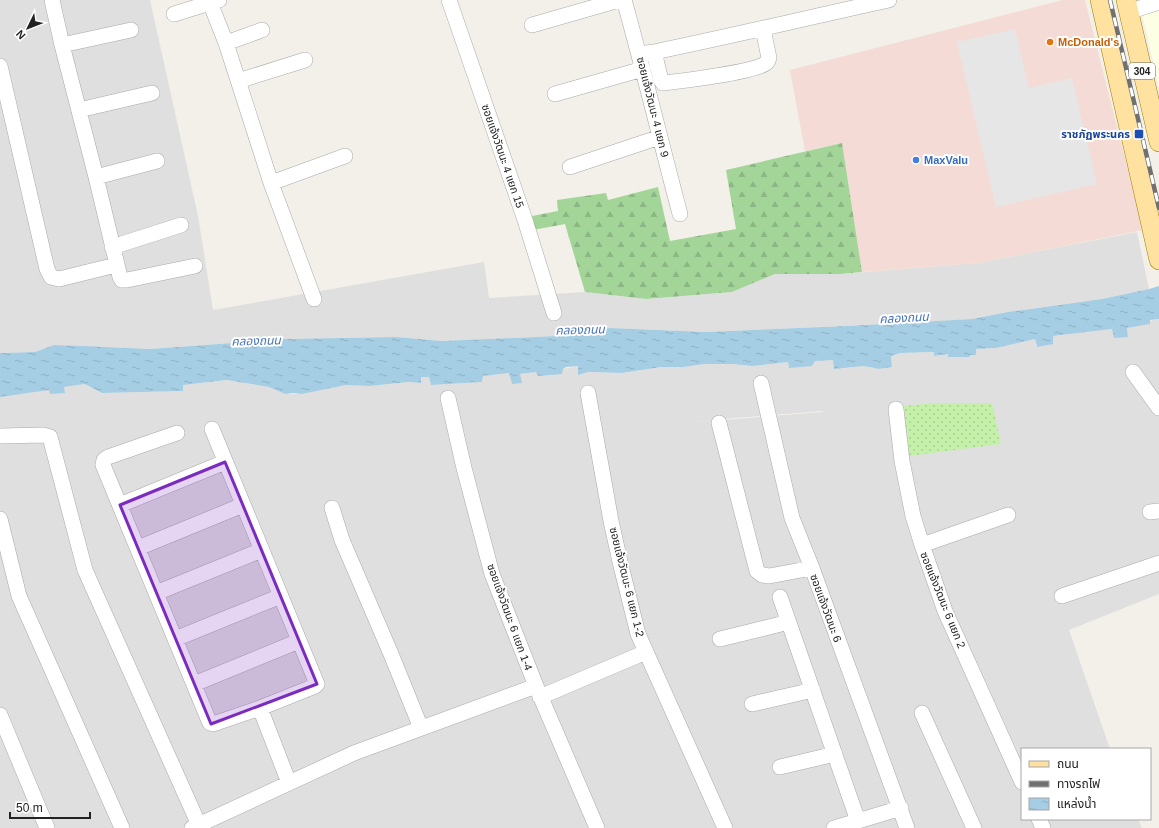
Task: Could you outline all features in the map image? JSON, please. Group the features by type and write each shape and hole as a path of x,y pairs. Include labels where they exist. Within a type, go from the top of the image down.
{"main road":[{"name":"304","path":"1100,0 1159,260"},
{"name":"304","path":"1127,6 1159,142"}],"street":[{"path":"52,0 120,278 122,280 127,280 195,266"},
{"name":"ซอยแจ้งวัฒนะ 4 แยก 15","path":"449,0 522,213 554,313"},
{"path":"532,25 620,0"},
{"name":"ซอยแจ้งวัฒนะ 4 แยก 9","path":"624,0 647,54 643,69 680,214"},
{"path":"763,29 769,58 766,63 754,69 664,83 647,54 763,29 838,6 887,0"},
{"path":"174,14 213,1 271,183 314,300"},
{"path":"1127,6 1159,2"},
{"path":"62,45 131,30"},
{"path":"226,43 262,30"},
{"path":"238,81 305,60"},
{"path":"0,66 47,269 51,277 58,279 116,265"},
{"path":"555,94 643,69"},
{"path":"79,110 152,93"},
{"path":"570,167 660,137"},
{"path":"271,183 345,156"},
{"path":"96,177 156,161"},
{"path":"112,247 181,225"},
{"path":"1133,372 1159,408"},
{"name":"ซอยแจ้งวัฒนะ 6","path":"761,383 792,518 812,568 901,808 907,828"},
{"name":"ซอยแจ้งวัฒนะ 6 แยก 1-2","path":"588,393 611,521 638,634 725,828"},
{"name":"ซอยแจ้งวัฒนะ 6 แยก 1-4","path":"448,398 464,468 492,574 538,692 597,828"},
{"name":"ซอยแจ้งวัฒนะ 6 แยก 2","path":"896,409 902,460 913,516 922,545 945,612 1021,780"},
{"path":"719,423 757,571 762,575 769,576 812,568"},
{"path":"177,433 108,457 104,460 103,465 211,724 260,708 317,684 212,429"},
{"path":"0,436 43,435 50,437 85,570 202,825 354,753 421,728 538,692 646,652"},
{"path":"120,505 225,462"},
{"path":"138,548 243,505"},
{"path":"332,508 342,540 421,728"},
{"path":"922,545 1008,515"},
{"path":"0,519 19,596 122,828"},
{"path":"156,593 262,550"},
{"path":"1062,596 1159,563"},
{"path":"175,639 280,596"},
{"path":"780,597 858,821"},
{"path":"720,639 789,622"},
{"path":"194,684 299,641"},
{"path":"752,704 813,690"},
{"path":"260,708 289,783"},
{"path":"922,713 974,828"},
{"path":"0,715 47,828"},
{"path":"780,767 835,754"},
{"path":"834,828 901,808"}],"highlighted area":[{"path":"225,462 317,684 211,724 120,505"}],"shaded area":[{"path":"0,0 150,0 198,216 213,310 484,262 489,298 585,292 646,299 732,292 775,274 840,274 978,263 1137,232 1149,289 1102,299 1008,312 972,319 847,326 706,332 610,328 557,336 442,341 396,337 285,339 150,349 54,345 35,352 0,353"},
{"path":"1063,0 1085,0 1143,230 978,263 862,272 842,143 805,151 790,70"},
{"path":"1139,0 1159,0 1159,87"},
{"path":"1015,29 1029,88 1072,78 1097,184 996,207 957,42"},
{"path":"1159,319 1159,594 1069,630 1110,748 1021,748 1021,820 1138,820 1142,828 0,828 0,395 29,393 49,389 65,393 64,387 86,384 102,393 183,391 183,385 227,380 269,387 285,394 302,394 346,385 370,386 408,382 421,383 421,377 429,377 431,385 482,382 483,376 509,373 512,384 520,374 578,366 578,375 588,372 622,373 661,367 684,367 704,364 752,366 788,362 789,368 815,361 833,360 835,369 864,366 879,369 892,367 891,356 900,353 934,352 935,356 948,354 969,357 969,355 976,349 996,348 1035,339 1036,347 1053,336 1112,329 1128,337 1127,328 1150,324 1149,321","holes":["823,411 823,412 697,422 734,418"]}],"green space":[{"path":"842,143 862,272 840,274 775,274 732,292 646,299 585,292 565,224 533,230 532,216 558,211 557,200 606,193 608,200 658,187 670,241 736,229 726,170"},
{"path":"933,403 992,403 1001,444 909,456 904,406"}],"water":[{"path":"1159,286 1159,319 1150,320 1150,324 1127,328 1128,337 1114,338 1112,329 1053,336 1053,344 1037,347 1035,339 996,348 976,349 976,355 970,355 969,357 948,357 948,354 934,356 934,352 900,353 891,356 892,367 879,369 864,366 834,369 833,360 815,361 812,366 789,368 788,362 752,366 704,364 684,367 661,367 622,373 588,372 578,375 578,366 566,367 563,369 562,374 538,376 536,372 520,374 522,383 512,384 509,373 483,376 482,382 431,385 429,377 421,377 421,383 408,382 370,386 346,385 302,394 285,394 269,387 227,380 183,385 183,391 102,393 85,384 64,387 65,393 50,394 49,390 0,397 0,353 35,352 54,345 150,349 285,339 396,337 442,341 557,336 610,328 706,332 847,326 972,319 1008,312 1102,299"}],"railway":[{"path":"1110,0 1159,208"}],"place":[{"name":"McDonald's","path":"1050,42"},
{"name":"ราชภัฏพระนคร","path":"1139,134"},
{"name":"MaxValu","path":"916,160"}],"water label":[{"name":"คลองถนน","path":"904,318"},
{"name":"คลองถนน","path":"580,330"},
{"name":"คลองถนน","path":"256,341"}]}
